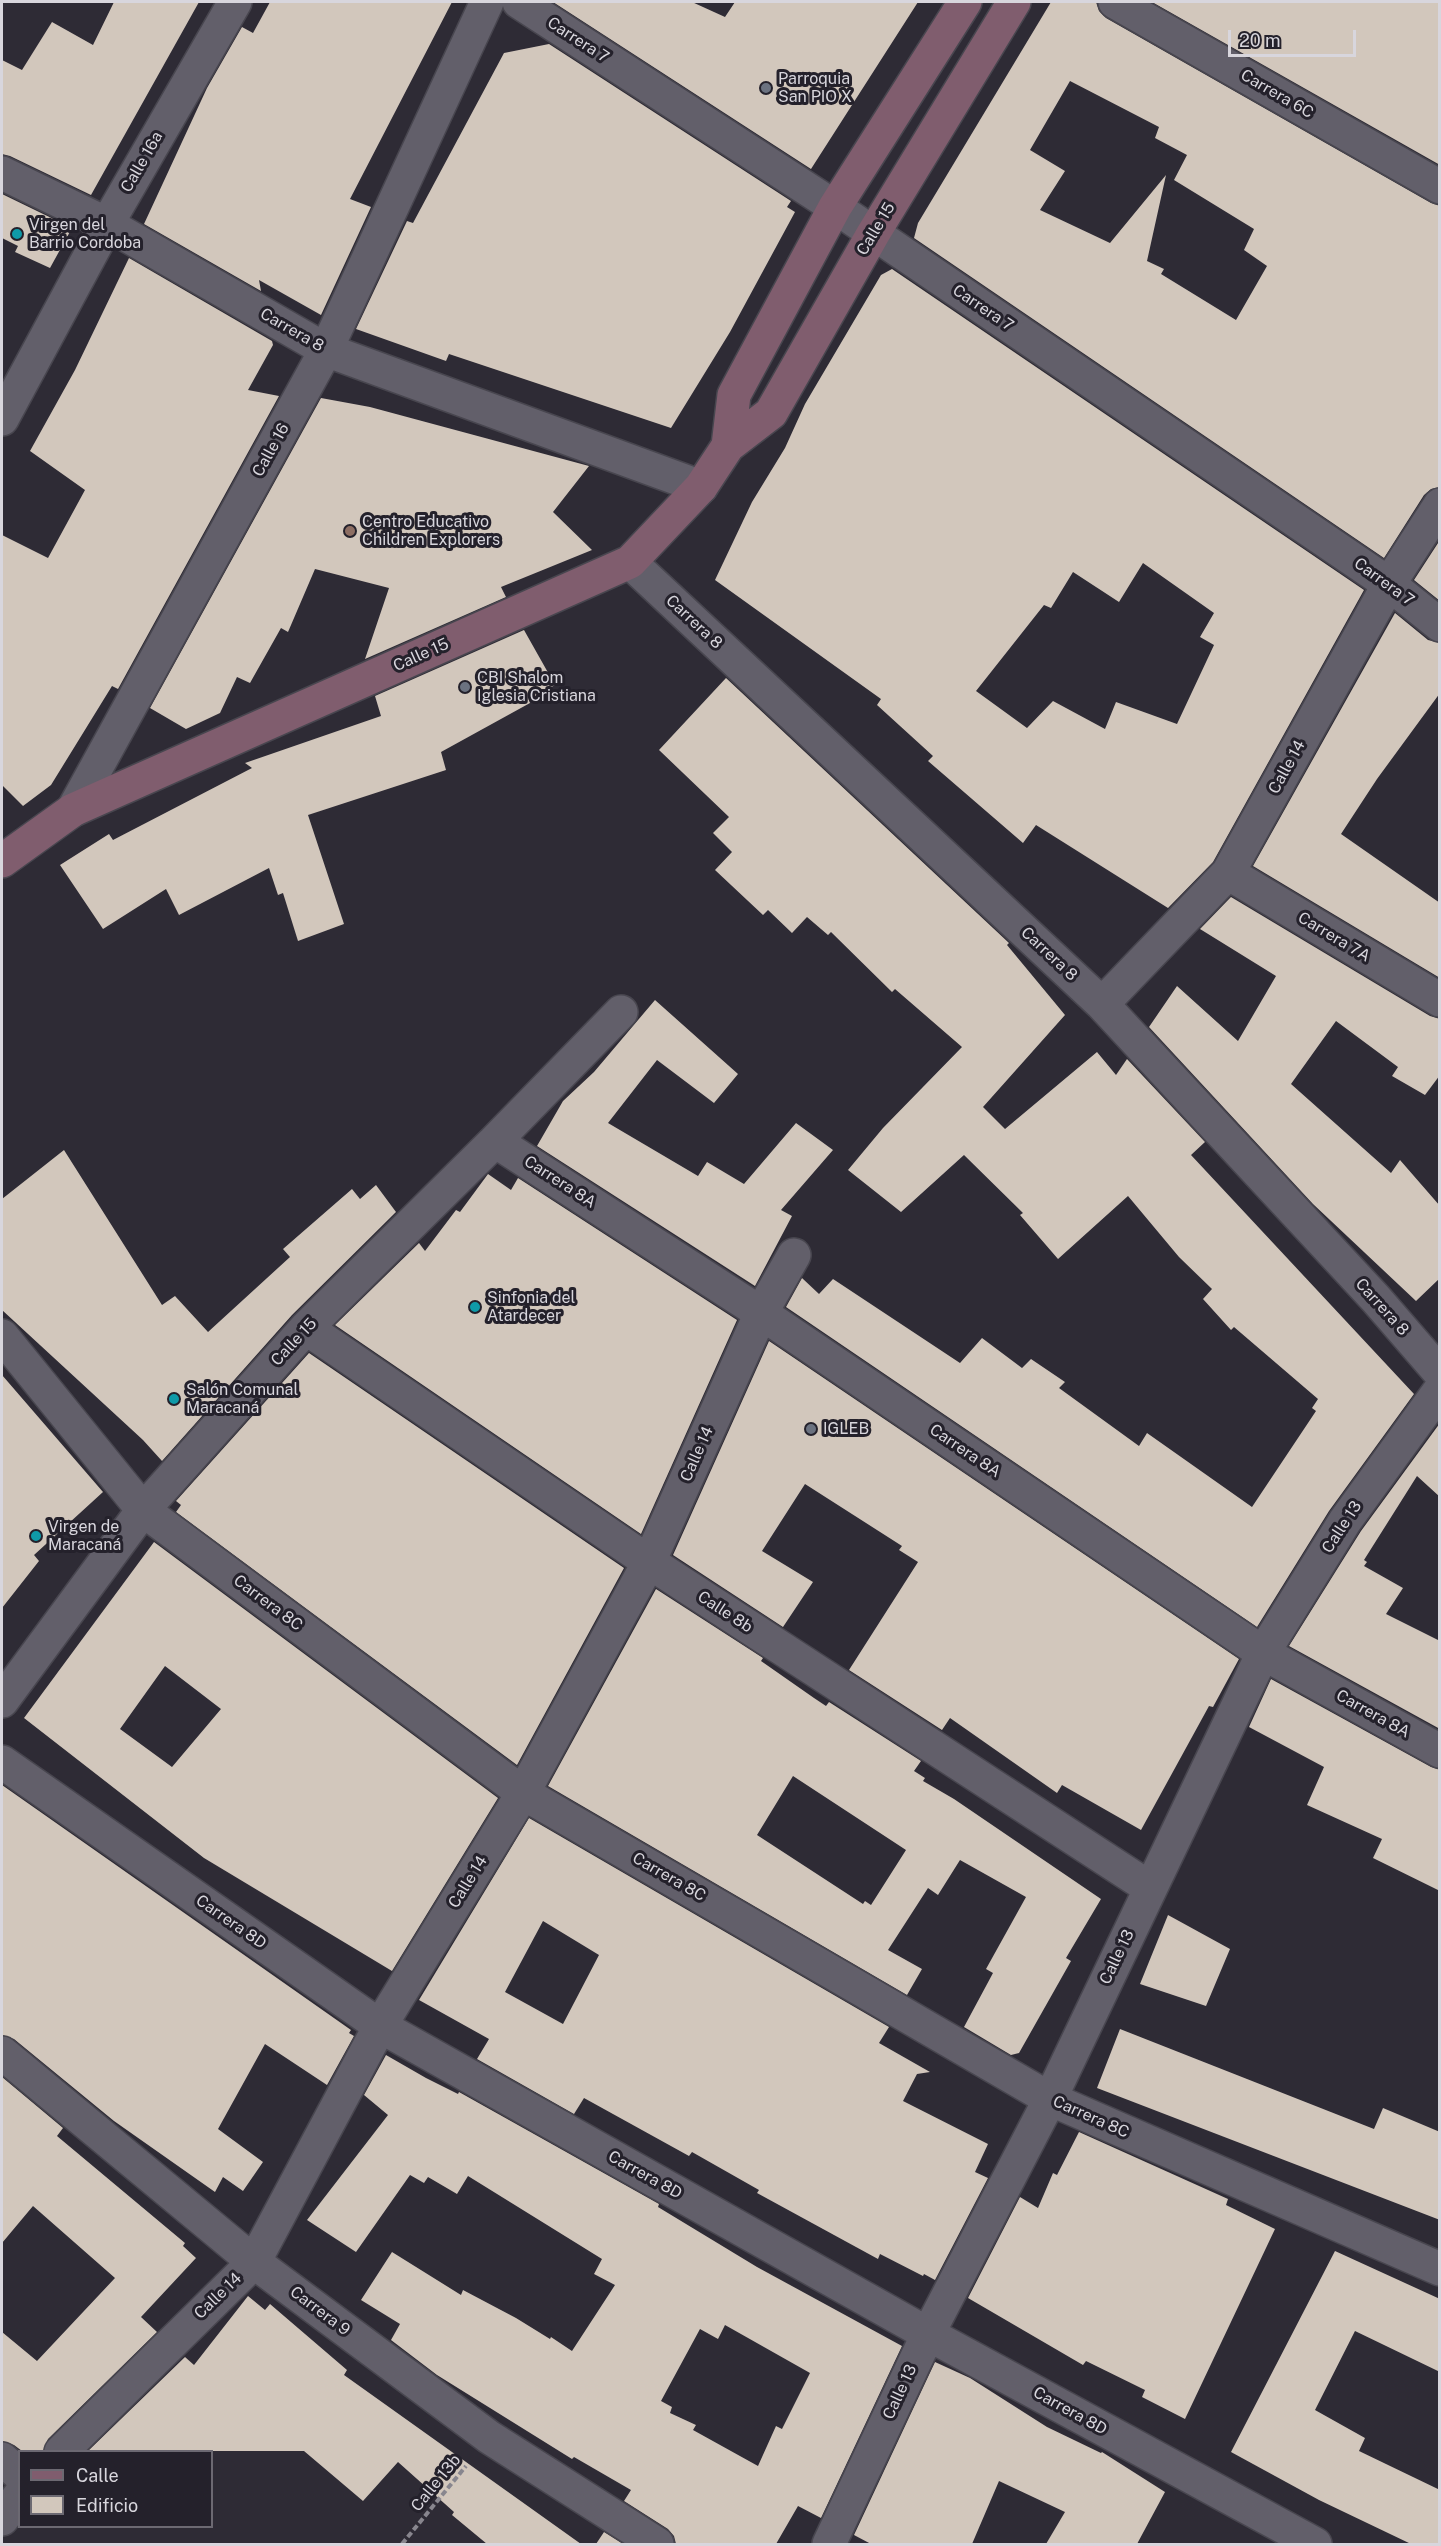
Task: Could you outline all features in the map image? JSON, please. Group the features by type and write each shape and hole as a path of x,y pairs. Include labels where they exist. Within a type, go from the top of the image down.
{"main road":[{"name":"Calle 15","path":"728,446 734,395 835,207 965,2"},
{"name":"Calle 15","path":"73,810 630,562 700,487 728,446 771,413 873,234 1014,2"},
{"name":"Calle 16","path":"2,861 73,810"}],"street":[{"name":"Calle 16a","path":"2,419 107,224 235,2"},
{"name":"Calle 16","path":"73,810 326,350 487,2"},
{"name":"Carrera 7","path":"519,2 835,207 1389,584 1440,625"},
{"name":"Carrera 6C","path":"1116,2 1440,187"},
{"name":"Carrera 8","path":"2,173 107,224 326,350 700,487"},
{"name":"Calle 14","path":"1102,1004 1228,873 1389,584 1440,505"},
{"name":"Carrera 8","path":"630,562 1102,1004 1376,1299 1440,1373"},
{"name":"Carrera 7A","path":"1228,873 1440,1000"},
{"name":"Calle 15","path":"2,1701 143,1510 306,1328 495,1141 621,1012"},
{"name":"Carrera 8A","path":"495,1141 761,1313 1263,1653 1440,1752"},
{"name":"Calle 14","path":"62,2450 254,2262 380,2026 523,1792 649,1562 761,1313 794,1255"},
{"name":"Calle 8b","path":"306,1328 649,1562 1150,1888"},
{"name":"Carrera 8C","path":"2,1336 143,1510 523,1792 1050,2098 1440,2269"},
{"name":"Calle 13","path":"829,2544 928,2334 1050,2098 1263,1653 1345,1521 1440,1390"},
{"name":"Carrera 8D","path":"2,1762 380,2026 928,2334 1316,2544"},
{"name":"Carrera 9","path":"2,2053 254,2262 489,2437 657,2544"},
{"path":"2,2459 18,2473"},
{"path":"2,2519 18,2498"}],"path":[{"name":"Calle 13b","path":"402,2544 489,2437"}],"building":[{"path":"114,2 199,2 91,195 2,154 2,60 22,70 52,22 93,45"},
{"path":"270,2 452,2 350,199 371,207 321,315 259,280 261,291 144,224 207,88 242,27 253,33"},
{"name":"Parroquia San PIO X","path":"553,2 692,2 725,17 735,2 918,2 811,169"},
{"path":"1051,2 1096,2 1099,11 1106,18 1431,203 1440,206 1440,487 1431,489 1424,495 1384,558 914,238 918,223","holes":["1070,81 1159,127 1155,138 1187,155 1174,180 1254,229 1244,250 1267,266 1236,320 1161,274 1164,269 1147,261 1166,175 1110,243 1040,210 1065,171 1030,150"]},
{"path":"1152,2 1440,2 1440,165"},
{"path":"549,44 791,201 787,207 795,212 730,332 671,428 449,354 446,361 356,329 407,221 413,223 504,53"},
{"path":"2,194 72,228 50,268 15,252 18,246 2,238"},
{"path":"129,258 272,341 273,345 248,390 279,396 118,689 112,686 51,785 23,806 2,785 2,535 48,558 85,490 30,451 75,370"},
{"path":"892,269 1364,590 1213,862 1168,908 1036,825 1023,843 928,761 933,756 877,705 881,699 715,580 752,502 785,448 805,404 881,275","holes":["1143,563 1214,613 1200,637 1214,645 1177,724 1116,702 1105,729 1053,701 1027,728 976,691 1044,605 1051,608 1073,572 1119,602"]},
{"path":"321,398 370,407 589,466 553,512 592,550 501,587 506,597 365,659 389,588 315,569 288,632 281,628 250,683 237,677 220,713 186,729 150,708"},
{"path":"1440,540 1440,601 1414,580"},
{"path":"1395,613 1428,640 1440,643 1440,693 1377,779 1341,834 1440,903 1440,978 1253,866"},
{"path":"524,630 555,685 529,700 530,703 441,752 446,770 308,815 344,924 298,941 283,893 278,895 269,868 179,915 166,889 103,929 60,865 109,834 113,840 252,768 245,763 381,716 375,696"},
{"path":"726,678 1009,943 1007,945 1065,1015 983,1107 1005,1129 1097,1052 1116,1075 1127,1059 1205,1142 1191,1155 1414,1394 1329,1511 1257,1627 786,1307 802,1278 819,1294 833,1279 960,1363 982,1338 1022,1368 1031,1359 1065,1382 1059,1388 1139,1446 1147,1433 1252,1507 1316,1411 1312,1408 1318,1399 1234,1327 1231,1330 1203,1299 1212,1289 1179,1257 1128,1196 1058,1259 1020,1215 1023,1213 964,1155 901,1212 848,1170 883,1128 962,1047 895,989 892,992 831,932 828,935 807,917 792,933 768,910 763,915 715,870 732,852 713,833 729,817 659,750"},
{"path":"1231,897 1430,1016 1440,1019 1440,1075 1425,1095 1392,1076 1398,1067 1336,1021 1291,1084 1391,1173 1400,1160 1440,1206 1440,1278 1416,1301 1313,1204 1149,1027 1177,986 1238,1041 1276,976 1200,929"},
{"path":"655,1000 738,1074 714,1103 657,1060 608,1123 698,1176 707,1162 744,1184 796,1123 833,1150 781,1210 792,1216 755,1286 537,1146 563,1101 594,1072"},
{"path":"64,1150 162,1305 175,1296 208,1332 290,1257 283,1249 352,1189 360,1199 376,1185 396,1212 292,1315 162,1461 143,1440 2,1310 2,1199"},
{"path":"488,1174 511,1190 518,1178 737,1320 641,1534 335,1325 419,1243 425,1251 456,1210 460,1212"},
{"path":"769,1341 1239,1659 1213,1707 1209,1706 1141,1830 1062,1785 1057,1793 950,1718 942,1730 849,1670 918,1562 899,1550 902,1546 805,1484 762,1551 813,1582 783,1627 673,1555"},
{"path":"309,1353 624,1568 517,1765 176,1512 181,1505 176,1501"},
{"path":"2,1375 103,1492 34,1555 39,1561 2,1608"},
{"path":"1440,1423 1440,1497 1417,1476 1364,1560 1367,1562 1364,1566 1403,1588 1386,1614 1440,1641 1440,1729 1289,1646 1361,1531"},
{"path":"154,1542 498,1798 392,1971 204,1858 24,1718","holes":["165,1666 221,1709 172,1767 120,1729"]},
{"path":"656,1589 763,1658 761,1661 826,1706 829,1702 921,1761 914,1771 925,1778 923,1781 954,1799 1101,1899 1066,1958 1071,1961 1019,2053 1011,2055 964,2027 993,1973 986,1969 1026,1897 960,1860 938,1895 928,1888 888,1950 922,1969 907,1995 548,1786","holes":["793,1776 906,1850 871,1905 865,1901 863,1904 757,1835"]},
{"path":"1271,1679 1440,1770 1440,1891 1373,1858 1382,1839 1307,1805 1324,1767 1249,1727"},
{"path":"2,1785 351,2030 349,2033 354,2036 327,2085 265,2044 218,2129 263,2162 243,2191 223,2177 215,2192 114,2121 14,2039 2,2035"},
{"path":"529,1818 889,2027 879,2043 930,2072 917,2074 903,2101 988,2144 975,2172 988,2178 935,2280 880,2254 878,2259 757,2193 759,2190 692,2152 689,2156 584,2098 574,2114 477,2059 489,2039 419,2000","holes":["543,1921 599,1955 563,2024 505,1992"]},
{"path":"1168,1915 1230,1949 1206,2006 1140,1984"},
{"path":"1120,2029 1374,2129 1383,2108 1440,2132 1440,2220 1097,2088"},
{"path":"386,2055 426,2078 458,2094 459,2092 659,2204 658,2207 757,2267 902,2346 821,2518 798,2506 776,2544 676,2544 674,2536 668,2529 624,2501 631,2490 574,2457 572,2459 437,2375 391,2340 400,2324 361,2300 392,2252 461,2295 463,2290 550,2339 551,2337 572,2351 615,2285 594,2274 602,2259 468,2176 457,2194 428,2177 424,2183 410,2175 356,2252 307,2220 388,2115 364,2095","holes":["725,2325 810,2373 782,2429 776,2426 758,2466 693,2430 696,2425 670,2413 672,2407 661,2401 700,2329 718,2339"]},
{"path":"2,2077 63,2128 57,2136 185,2243 183,2246 196,2258 141,2317 157,2332 48,2439 43,2450 21,2450 2,2441 2,2332 37,2361 115,2278 33,2206 2,2243"},
{"path":"1079,2132 1228,2199 1226,2205 1275,2229 1185,2419 1142,2397 1145,2390 1086,2361 1083,2365 968,2298 1020,2197 1038,2208 1053,2173 1057,2175"},
{"path":"1335,2251 1440,2299 1440,2372 1355,2331 1315,2410 1365,2438 1359,2451 1440,2490 1440,2544 1411,2544 1319,2500 1231,2452"},
{"path":"248,2296 265,2310 270,2304 347,2370 344,2375 581,2544 487,2544 452,2515 454,2512 398,2462 363,2501 304,2451 89,2450 185,2357 194,2365"},
{"path":"935,2362 970,2378 1047,2427 1102,2452 1165,2492 1137,2544 1046,2544 1065,2512 999,2481 972,2544 871,2544 854,2535"},
{"path":"604,2532 623,2544 596,2544"}],"place":[{"name":"Parroquia San PIO X","path":"766,88"},
{"name":"Virgen del Barrio Cordoba","path":"17,234"},
{"name":"Centro Educativo Children Explorers","path":"350,531"},
{"name":"CBI Shalom Iglesia Cristiana","path":"465,687"},
{"name":"Sinfonia del Atardecer","path":"475,1307"},
{"name":"Salón Comunal Maracaná","path":"174,1399"},
{"name":"IGLEB","path":"811,1429"},
{"name":"Virgen de Maracaná","path":"36,1536"}]}
